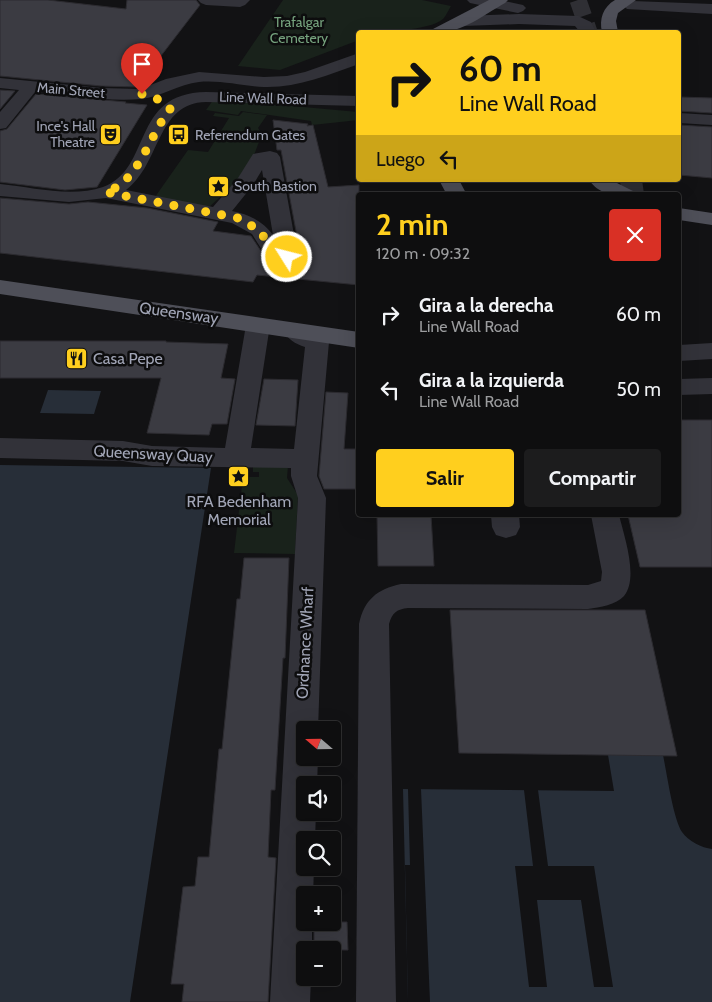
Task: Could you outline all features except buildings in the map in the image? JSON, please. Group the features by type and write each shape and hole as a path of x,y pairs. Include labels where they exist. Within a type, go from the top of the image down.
{"main road":[{"path":"443,30 497,2"},
{"path":"610,30 608,15 615,6 630,3"},
{"path":"600,182 608,188 619,192"},
{"path":"681,214 712,219"},
{"name":"Queensway","path":"0,287 356,340"}],"street":[{"path":"206,0 240,2 242,0"},
{"path":"475,0 497,2 583,27"},
{"path":"630,3 712,9"},
{"path":"463,21 519,19 583,27"},
{"name":"Main Street","path":"0,83 101,94 142,94 199,77 264,82 286,81 310,76 356,59"},
{"path":"142,94 257,94 292,92 346,84"},
{"path":"0,124 31,86"},
{"path":"0,190 66,196 105,192 116,188 128,177 170,109 160,100 142,94"},
{"name":"Line Wall Road","path":"170,109 181,101 206,97 356,102"},
{"path":"681,118 712,120"},
{"path":"105,192 238,218 259,230 275,253 287,257 270,157 260,158 246,181 218,214"},
{"path":"237,458 258,325"},
{"name":"Ordnance Wharf","path":"290,1002 312,498 304,476 317,342 304,339 294,330"},
{"path":"681,354 712,351"},
{"path":"681,387 712,386"},
{"name":"Queensway Quay","path":"0,448 123,451 152,456 306,458"},
{"path":"376,1002 374,624 379,606 387,600 408,596 588,597 606,593 614,587 617,572 605,517"}],"green space":[{"name":"Trafalgar Cemetery","path":"283,0 422,0 451,6 443,19 427,26 403,30 356,30 356,41 280,70 238,66"},
{"path":"214,99 356,112 356,120 312,125 311,121 241,111 238,115 206,110"},
{"path":"243,112 267,115 258,128 262,134 254,155 239,180 209,207 155,197 188,150 208,152 229,118 213,116 215,113 239,116"},
{"path":"253,466 288,466 287,478 298,495 295,554 234,553 243,477 259,477 259,472 253,472"}],"shaded area":[{"path":"48,390 101,391 94,414 40,413"},
{"path":"0,465 211,468 130,1002 0,1002"},
{"path":"608,755 663,755 673,806 682,832 696,844 712,849 712,1002 408,1002 403,789 614,791"}],"pier":[{"path":"408,789 421,789 430,1002 408,1002 405,865 410,865"},
{"path":"524,790 538,790 548,866 594,866 613,987 594,987 581,900 537,900 547,987 529,987 515,866 533,866"}],"tunnel":[{"path":"578,0 588,30"},
{"path":"631,182 633,192"}],"place":[{"name":"Ince's Hall Theatre","path":"111,134"},
{"name":"Referendum Gates","path":"179,135"},
{"name":"South Bastion","path":"218,186"},
{"name":"Casa Pepe","path":"77,358"},
{"name":"RFA Bedenham Memorial","path":"239,477"}],"route":[{"path":"142,94 160,100 170,109 136,167 116,188 105,192 238,218 259,230 275,253 287,257"}]}
